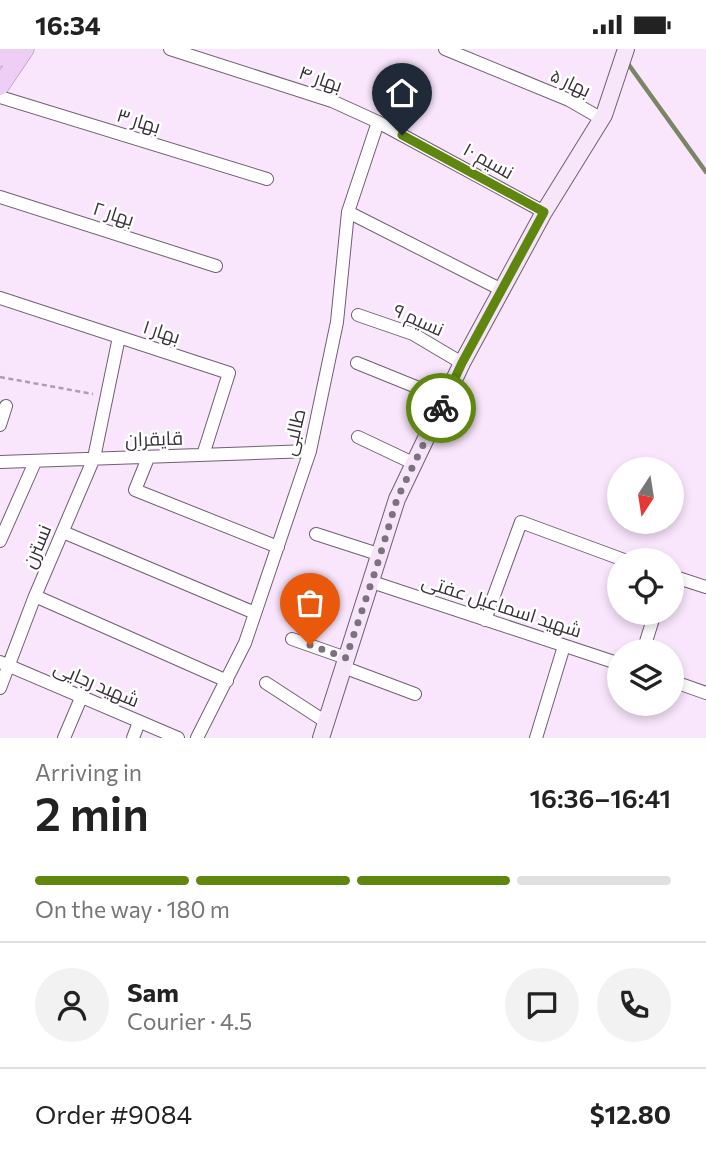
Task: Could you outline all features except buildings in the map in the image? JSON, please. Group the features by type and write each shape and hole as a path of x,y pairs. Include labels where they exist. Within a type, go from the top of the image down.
{"main road":[{"path":"0,57 6,49"},
{"path":"0,86 25,49"}],"street":[{"name":"بهار ۴","path":"170,49 332,101 379,122"},
{"name":"بهار ۵","path":"445,49 569,100 602,119"},
{"path":"321,738 397,499 462,363 544,212 602,119 626,49"},
{"name":"بهار ۳","path":"0,97 267,179"},
{"name":"نسیم ۱۰","path":"379,122 544,212"},
{"name":"طالبی","path":"197,738 227,681 255,613 310,451 337,322 348,212 379,122"},
{"name":"بهار ۲","path":"0,197 216,266"},
{"path":"348,212 502,290"},
{"name":"بهار ۱","path":"0,297 229,373 203,455"},
{"name":"نسیم ۹","path":"358,315 413,334 462,363"},
{"name":"نسترن","path":"0,688 5,664 94,458 120,337"},
{"path":"357,363 446,399"},
{"path":"0,425 6,406"},
{"path":"358,437 413,463"},
{"name":"قایقران","path":"0,462 310,451"},
{"path":"148,458 135,490 278,547"},
{"path":"0,541 35,462"},
{"path":"485,620 520,522 607,554"},
{"path":"63,532 255,613"},
{"path":"316,534 381,555"},
{"path":"684,580 706,587"},
{"name":"شهید اسماعیل عفتی","path":"372,582 607,660"},
{"path":"35,596 227,681"},
{"path":"292,639 415,694"},
{"path":"536,738 564,646"},
{"name":"شهید رجایی","path":"5,664 178,738"},
{"path":"266,683 326,722"},
{"path":"684,685 706,693"},
{"path":"64,738 81,698"},
{"path":"132,738 139,722"}],"path":[{"path":"0,377 106,397"}],"waterway":[{"path":"626,61 706,172"}],"way so far":[{"path":"310,645 346,658 397,499 441,408"}],"route":[{"path":"402,135 544,212 462,363 441,408"}]}
